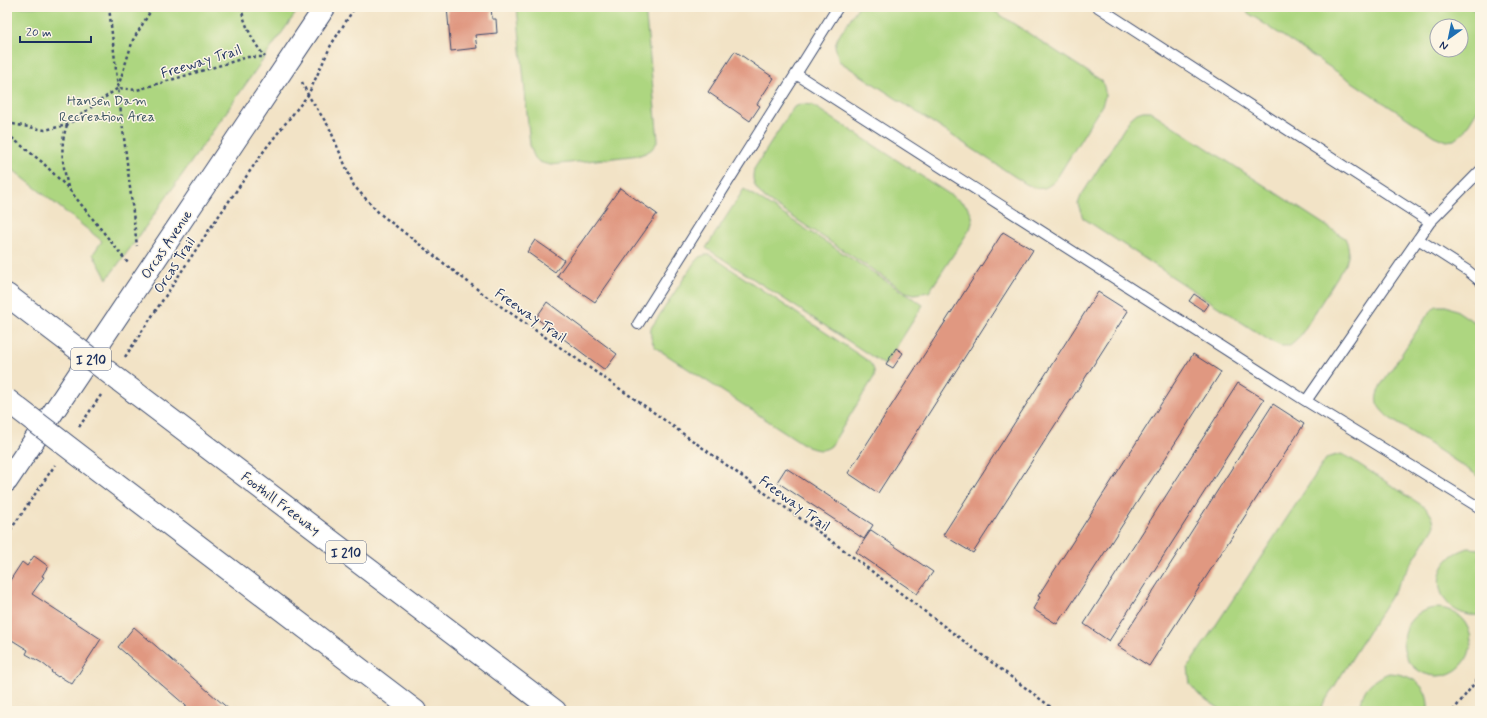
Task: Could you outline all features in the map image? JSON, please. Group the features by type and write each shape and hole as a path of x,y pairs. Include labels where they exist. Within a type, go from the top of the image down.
{"highway":[{"name":"Foothill Freeway","path":"7,295 555,711"},
{"path":"7,400 415,711"}],"street":[{"name":"Orcas Avenue","path":"7,481 325,7"}],"lane":[{"path":"638,324 838,7"},
{"path":"1098,7 1430,222"},
{"path":"796,74 1306,401 1480,508"},
{"path":"1306,401 1430,222 1480,171"},
{"path":"1418,239 1468,271 1480,281"}],"path":[{"path":"110,7 118,88 142,280"},
{"path":"7,123 45,130 67,125 118,88 133,40 153,7"},
{"name":"Freeway Trail","path":"118,88 137,90 248,57 265,57 256,46 244,21 241,7"},
{"name":"Orcas Trail","path":"124,358 209,230 266,148 308,95 331,45 355,7"},
{"name":"Freeway Trail","path":"284,69 302,81 308,95 329,127 354,186 379,213 486,296 649,409 841,548 1056,711"},
{"path":"67,125 62,139 63,162 68,188"},
{"path":"7,134 42,162 68,188 142,280"},
{"path":"76,432 103,392"},
{"path":"7,535 59,458"},
{"path":"1452,711 1480,676"}],"green space":[{"name":"Hansen Dam Recreation Area","path":"7,7 300,7 137,239 107,279 93,254 102,241 7,165"},
{"path":"517,7 645,7 658,140 653,148 640,155 551,165 536,160 530,145"},
{"path":"858,7 988,7 1102,81 1105,96 1102,105 1055,181 1044,188 1038,188 1026,184 839,61 835,46 837,39"},
{"path":"1245,7 1469,7 1480,14 1480,106 1463,133 1454,140 1446,141 1434,136 1248,13"},
{"path":"802,104 812,105 966,205 972,217 970,229 929,292 914,294 906,292 764,198 756,188 753,181 754,169 794,107"},
{"path":"1150,111 1345,238 1348,245 1348,256 1346,263 1299,338 1290,346 1281,346 1270,341 1083,218 1078,204 1081,196 1130,119 1137,113"},
{"path":"744,189 923,305 885,365 706,248"},
{"path":"710,255 868,361 871,365 874,370 874,377 831,446 820,450 808,447 656,348 654,345 651,338 651,328 694,263 699,257"},
{"path":"1436,306 1446,306 1456,310 1480,326 1480,477 1388,417 1378,406 1377,395 1381,385 1428,314"},
{"path":"1341,454 1348,457 1426,508 1432,516 1434,527 1319,711 1223,711 1199,695 1190,684 1188,667 1326,459"},
{"path":"1468,548 1480,549 1480,615 1468,615 1458,611 1444,598 1440,588 1442,568 1453,555"},
{"path":"1437,608 1450,611 1461,618 1468,629 1471,642 1468,655 1461,666 1450,673 1437,676 1424,673 1413,666 1406,655 1403,642 1406,629 1413,618 1424,611"},
{"path":"1389,673 1405,676 1418,683 1423,688 1426,695 1428,711 1361,711 1364,692 1376,679"}],"building":[{"path":"447,7 491,7 492,19 496,19 497,33 475,35 477,48 451,51"},
{"path":"735,51 774,78 757,104 760,106 750,121 708,92"},
{"path":"620,188 657,214 595,302 557,276"},
{"path":"1003,232 1033,250 878,493 848,473"},
{"path":"535,240 564,260 555,272 527,252"},
{"path":"1098,292 1128,311 973,553 943,535"},
{"path":"1194,294 1209,304 1204,311 1189,301"},
{"path":"547,302 617,354 605,370 536,318"},
{"path":"896,348 903,353 893,368 886,364"},
{"path":"1193,354 1221,372 1065,614 1064,613 1057,624 1033,609 1040,597 1038,596"},
{"path":"1238,383 1264,399 1109,641 1084,624"},
{"path":"1273,404 1304,424 1149,666 1118,646"},
{"path":"786,468 873,525 864,539 777,482"},
{"path":"871,530 933,572 917,594 856,552"},
{"path":"34,556 48,566 42,576 44,577 32,594 101,639 72,684 59,676 58,677 42,663 26,654 28,650 7,637 7,585 22,562 27,566"},
{"path":"134,627 231,711 192,711 118,647"}]}
